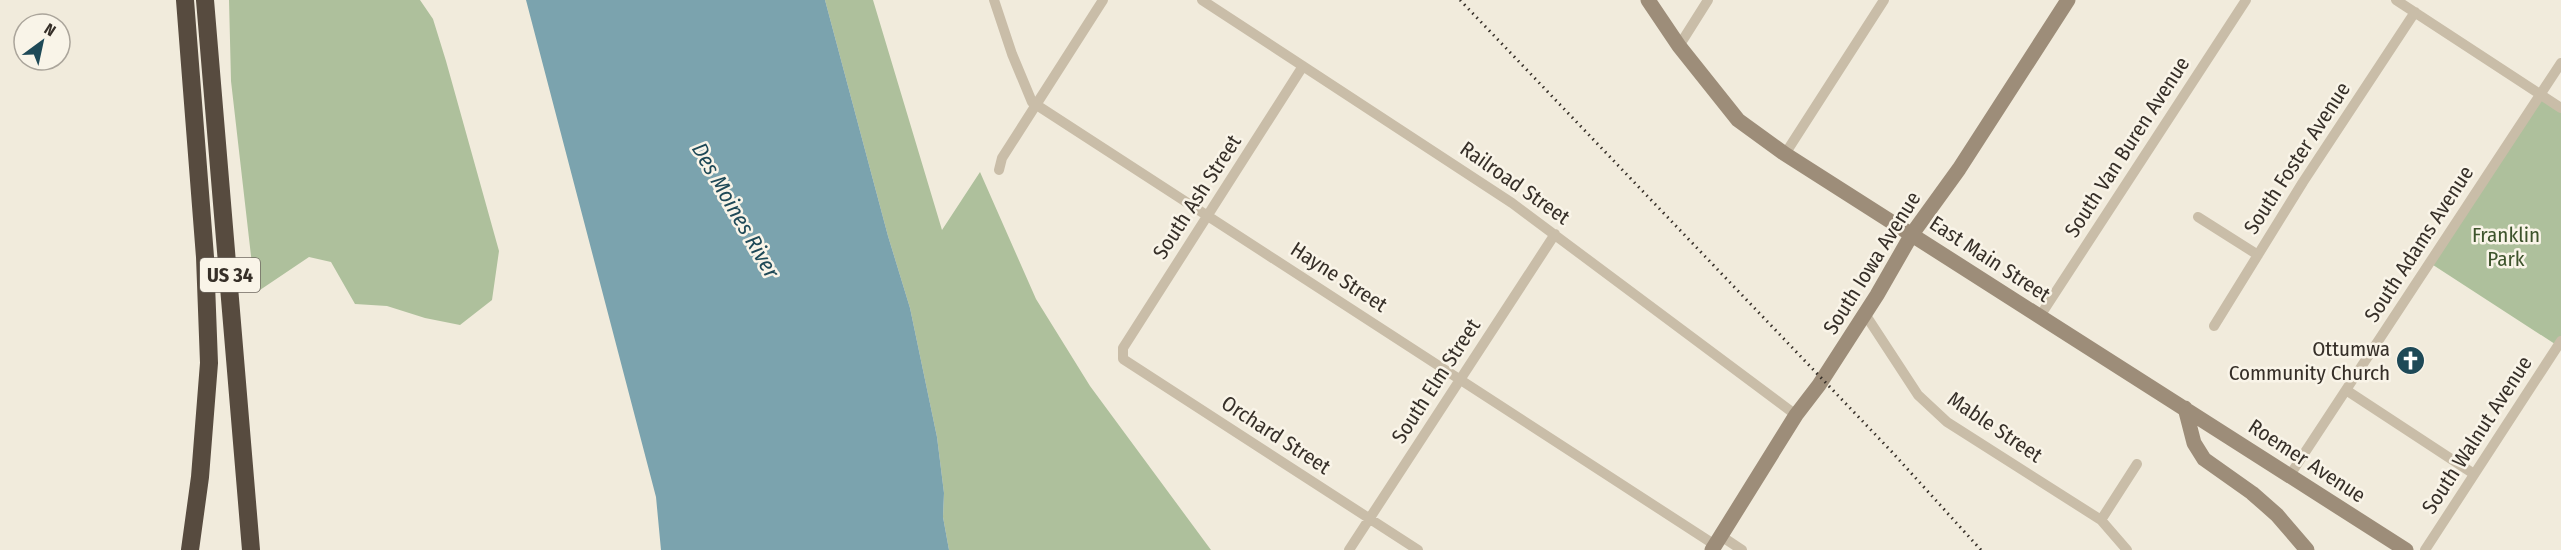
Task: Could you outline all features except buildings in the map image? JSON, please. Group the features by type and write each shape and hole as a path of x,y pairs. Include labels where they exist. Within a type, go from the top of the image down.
{"highway":[{"name":"US 34","path":"205,0 251,550"},
{"name":"US 34","path":"186,2 205,257 209,363 200,477 200,550"},
{"path":"190,550 200,477"}],"main road":[{"name":"East Main Street","path":"1648,0 1679,46 1738,120 1785,154 2185,408"},
{"name":"South Iowa Avenue","path":"1716,544 1796,415 1819,385 1865,314 1912,234 1959,169 2068,0"},
{"name":"Roemer Avenue","path":"2185,408 2406,550"},
{"path":"2185,408 2194,443 2204,459 2252,493 2277,515 2307,550"}],"street":[{"path":"994,0 1012,54 1032,102 1035,104"},
{"path":"999,170 1002,158 1102,0"},
{"name":"Railroad Street","path":"1202,0 1505,198 1796,415"},
{"path":"1679,46 1708,0"},
{"path":"1785,154 1884,0"},
{"name":"South Van Buren Avenue","path":"2040,316 2246,0"},
{"path":"2396,0 2561,108"},
{"name":"South Foster Avenue","path":"2214,326 2415,12"},
{"name":"South Adams Avenue","path":"2289,475 2561,63"},
{"name":"South Ash Street","path":"1124,348 1303,66"},
{"name":"Hayne Street","path":"1035,104 1716,544 1742,550"},
{"path":"2198,217 2258,255"},
{"name":"South Elm Street","path":"1349,550 1555,234"},
{"name":"Mable Street","path":"1865,314 1918,395 1947,422 2101,520 2127,550"},
{"name":"South Walnut Avenue","path":"2425,550 2561,341"},
{"name":"Orchard Street","path":"1124,348 1123,359 1418,550"},
{"path":"2346,390 2474,474"},
{"path":"2101,520 2137,464"}],"green space":[{"path":"229,0 420,0 433,19 499,251 492,300 460,325 425,318 387,306 355,304 331,262 309,257 257,292 231,81"},
{"path":"825,0 873,0 942,230 980,172 1036,299 1090,386 1211,550 949,550 943,517 944,493 937,437 910,308 888,236"},
{"name":"Franklin Park","path":"2541,94 2561,108 2561,341 2558,346 2430,263"}],"water":[{"name":"Des Moines River","path":"526,0 825,0 888,236 910,308 937,437 944,493 943,517 949,550 661,550 656,497"}],"railway":[{"path":"1460,0 1892,452 1981,550"}],"place":[{"name":"Ottumwa Community Church","path":"2411,361"}]}
